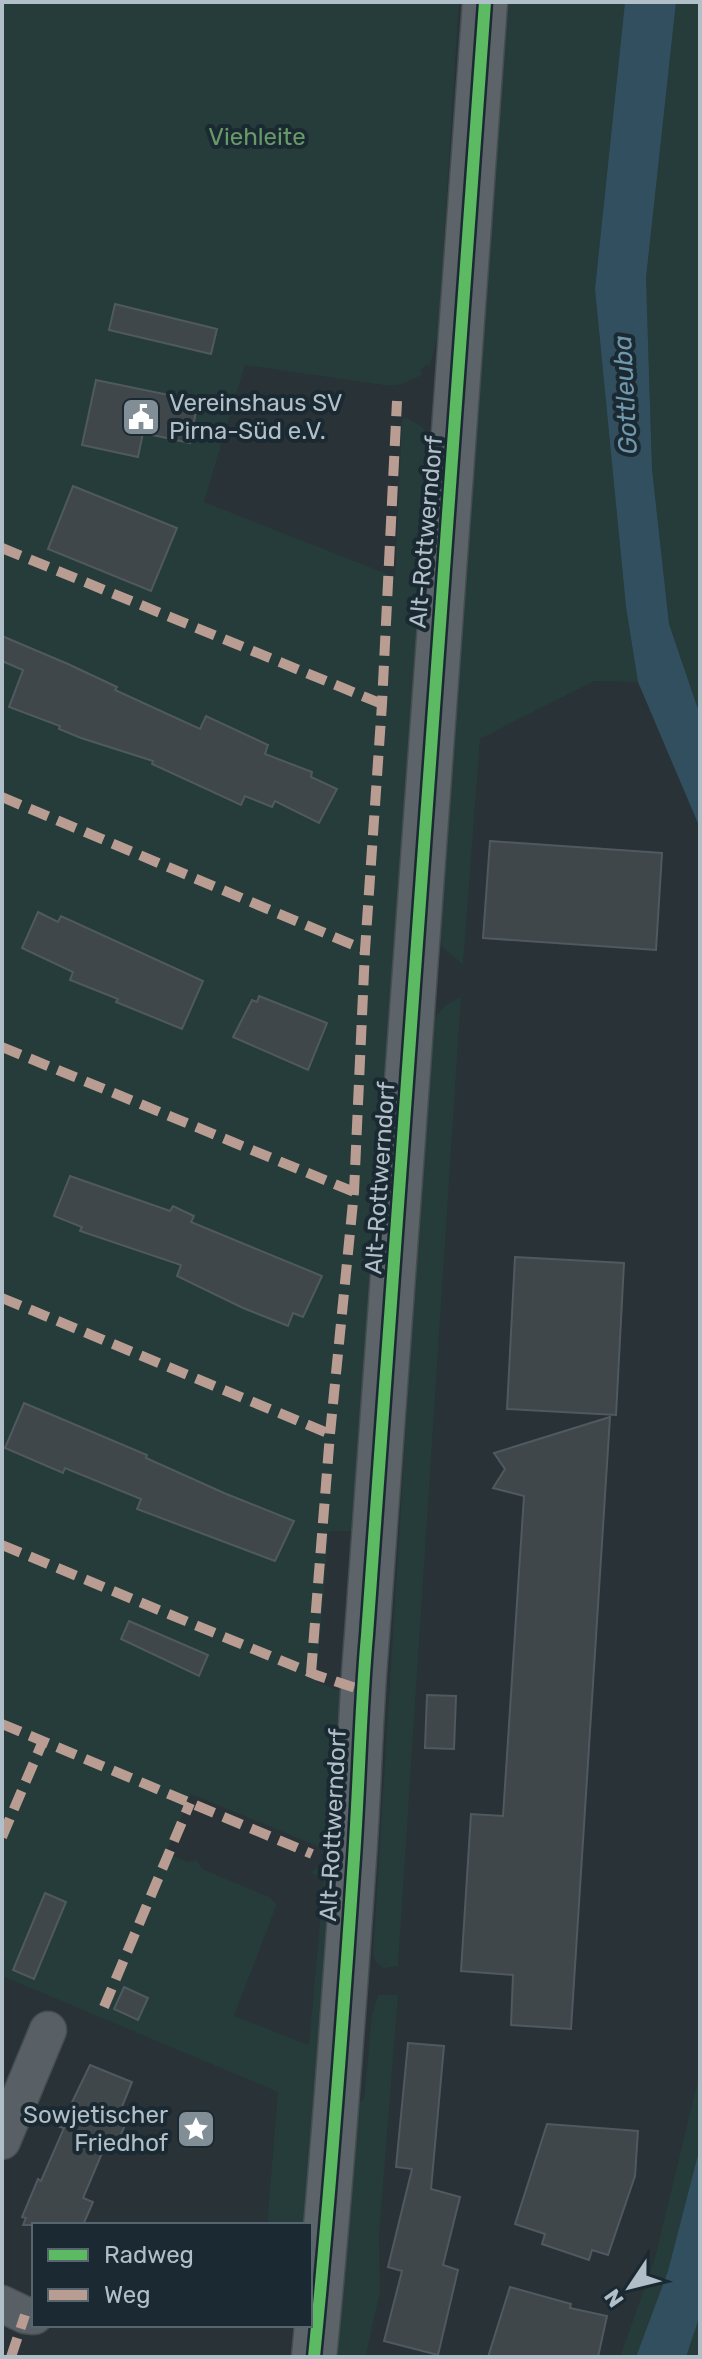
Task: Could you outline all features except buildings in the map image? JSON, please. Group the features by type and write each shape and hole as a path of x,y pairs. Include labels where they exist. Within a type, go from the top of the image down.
{"main road":[{"name":"Alt-Rottwerndorf","path":"314,2332 353,1870 362,1690 459,404 485,2"}],"street":[{"path":"2,2141 48,2030"},
{"path":"2,2304 32,2315"}],"green space":[{"name":"Viehleite","path":"2,2 459,2 438,337 430,365 421,370 422,375 390,386 245,365 204,502 395,577 402,420 406,417 421,426 432,442 360,1531 329,1531 316,1682 348,1694 340,1847 324,1849 191,1794 166,1853 188,1862 197,1860 202,1869 269,1897 277,1904 234,2016 309,2045 324,1878 310,1873 316,1868 333,1874 310,2223 267,2223 278,2092 2,1976"},
{"path":"504,2 625,2 595,289 626,607 638,682 594,681 480,739 463,965 442,947 439,931"},
{"path":"676,2 700,2 700,715 669,624 652,469 646,278"},
{"path":"461,997 398,1966 384,1968 376,1962 373,1954 431,1021 446,1005"},
{"path":"378,1995 398,1995 379,2236 380,2292 366,2355 371,2357 333,2357 356,2105 364,2099 372,2015"},
{"path":"700,2059 700,2147 668,2271 636,2357 620,2357 655,2258 697,2084"},
{"path":"700,2315 700,2357 686,2357"}],"water":[{"name":"Gottleuba","path":"625,2 676,2 646,278 652,469 669,624 700,715 700,828 638,682 626,607 595,289"},
{"path":"700,2147 700,2315 686,2357 636,2357 668,2271"}],"marked path":[{"path":"311,1673 354,1192 397,401"},
{"path":"2,548 382,704"},
{"path":"2,797 365,950"},
{"path":"2,1047 354,1192"},
{"path":"2,1298 330,1434"},
{"path":"2,1545 316,1675 362,1690"},
{"path":"2,1724 312,1854"},
{"path":"2,1837 43,1741"},
{"path":"104,2007 190,1803"},
{"path":"11,2357 25,2315"}],"cycle path":[{"path":"314,2357 345,1993 365,1665 485,2"}],"place":[{"name":"Vereinshaus SV Pirna-Süd e.V.","path":"141,417"},
{"name":"Sowjetischer Friedhof","path":"196,2129"}]}
